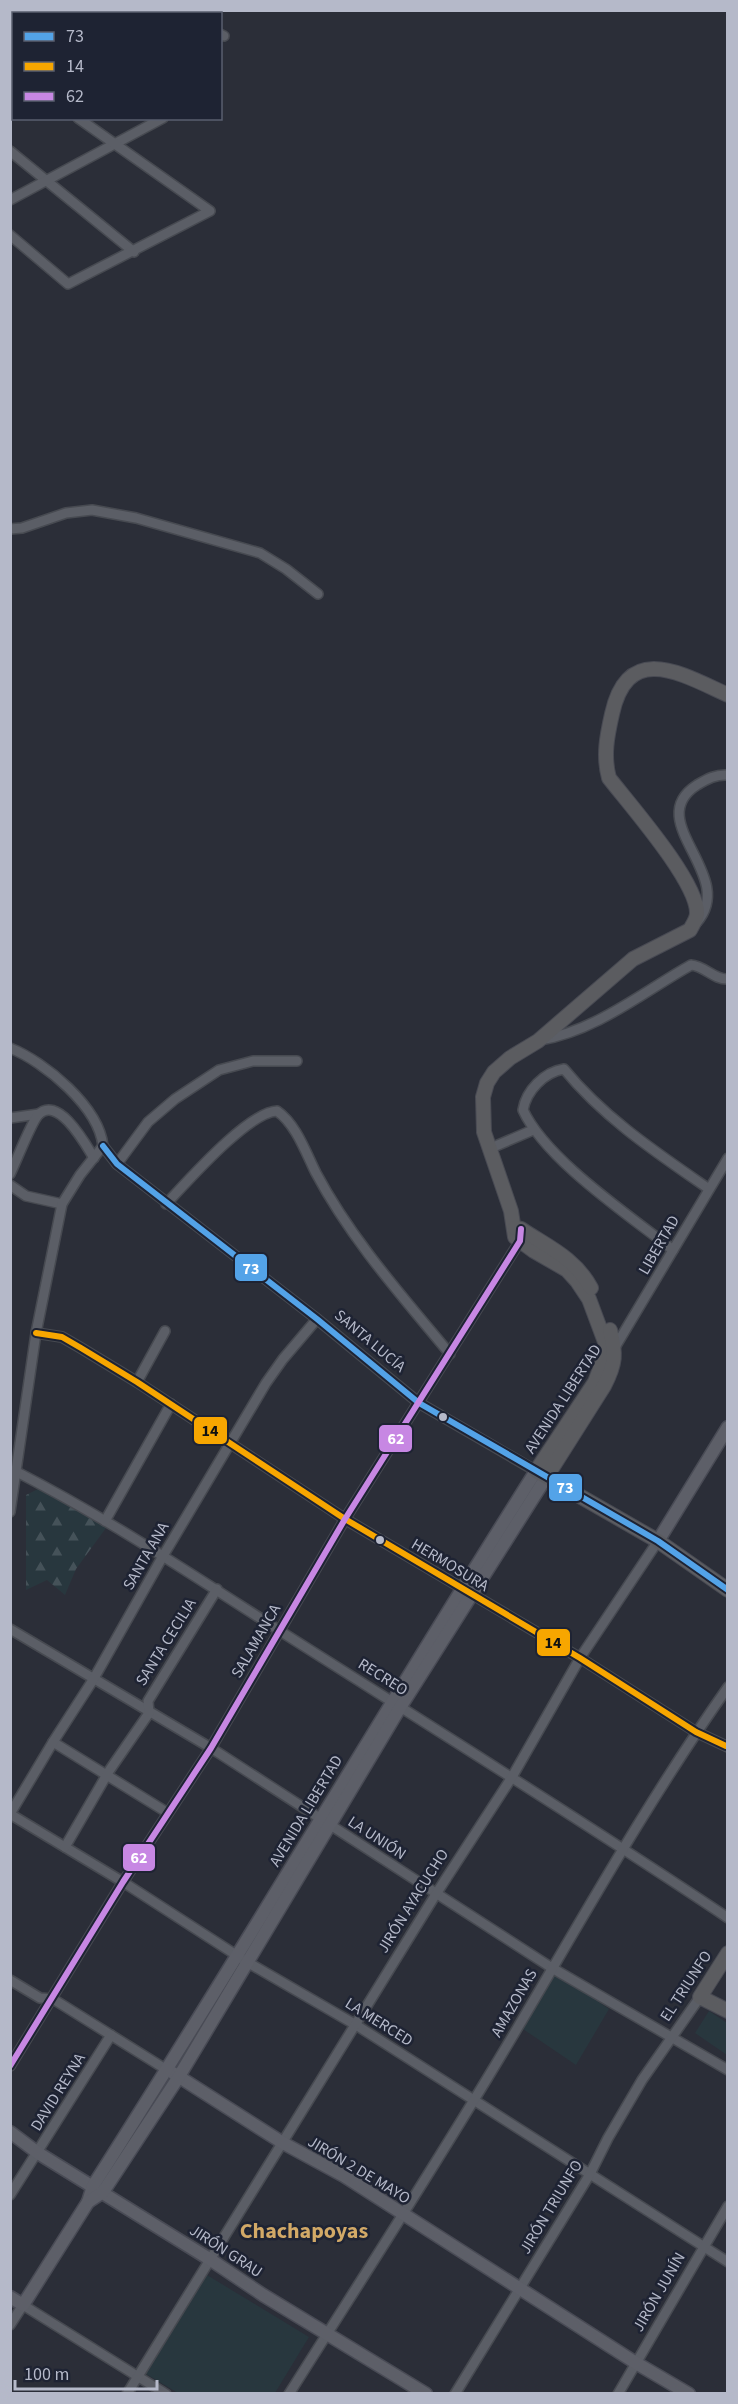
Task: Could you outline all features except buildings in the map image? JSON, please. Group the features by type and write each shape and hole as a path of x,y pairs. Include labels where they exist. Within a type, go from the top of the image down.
{"highway":[{"path":"602,1368 606,1353 605,1342 596,1316 577,1281 567,1270 534,1251 519,1232 484,1132 483,1097 487,1083 494,1072 538,1041 633,959 690,930 697,912 694,898 682,874 609,778 605,763 606,740 618,690 630,677 641,670 671,670 728,695"},
{"path":"519,1232 580,1269 607,1317 615,1347"},
{"name":"AVENIDA LIBERTAD","path":"541,1474 604,1386 612,1371 615,1347"},
{"name":"AVENIDA LIBERTAD","path":"541,1474 602,1368"},
{"name":"SANTA LUCÍA","path":"541,1474 658,1540 728,1590"},
{"name":"EL TRIUNFO","path":"700,1997 728,1953"},
{"path":"700,1997 728,2011"}],"main road":[{"name":"JIRÓN AYACUCHO","path":"658,1540 728,1427"},
{"name":"AVENIDA LIBERTAD","path":"98,2189 167,2070 242,1958 397,1703 541,1474"},
{"name":"AVENIDA LIBERTAD","path":"23,2305 88,2202 178,2077 242,1958"},
{"name":"JIRÓN 2 DE MAYO","path":"167,2070 283,2144 344,2176 636,2363 689,2394"},
{"name":"JIRÓN GRAU","path":"10,2132 38,2153 211,2260 263,2295 426,2394"},
{"path":"10,2297 23,2305"}],"street":[{"path":"10,235 69,284 210,211 81,120"},
{"path":"10,200 159,120"},
{"path":"10,151 134,252"},
{"path":"10,529 22,528 66,513 92,510 136,518 260,553 286,569 318,594"},
{"path":"690,930 707,910 709,899 707,883 680,827 679,813 683,799 693,788 710,777 728,776"},
{"path":"538,1041 560,1037 586,1026 691,965 702,967 719,979 728,979"},
{"name":"SANTA LUCÍA","path":"10,1048 29,1056 49,1069 72,1092 99,1129 104,1146 117,1164 166,1204 317,1319 418,1403 541,1474"},
{"path":"117,1164 148,1122 205,1078 219,1070 253,1061 297,1061"},
{"path":"673,1250 591,1185 533,1130 523,1110 527,1096 542,1079 564,1069 588,1097 634,1136 709,1189"},
{"path":"10,1118 49,1111 65,1119 75,1128 94,1158"},
{"path":"166,1204 228,1141 269,1112 277,1111 284,1116 299,1139 332,1203 377,1267 450,1354"},
{"path":"10,1174 39,1114"},
{"path":"491,1148 533,1130"},
{"path":"10,1512 15,1471 14,1453 62,1204 80,1175 104,1146"},
{"name":"LIBERTAD","path":"615,1347 728,1158"},
{"path":"10,1185 26,1196 62,1204"},
{"name":"SALAMANCA","path":"10,2066 123,1882 211,1748 345,1519 450,1354 519,1232"},
{"name":"SANTA ANA","path":"11,1814 93,1680 163,1556 283,1359 317,1319"},
{"path":"137,1382 165,1331"},
{"name":"HERMOSURA","path":"36,1333 62,1337 137,1382 345,1519 580,1659 696,1732 728,1747"},
{"name":"AVENIDA LIBERTAD","path":"602,1368 615,1347"},
{"path":"105,1521 171,1404"},
{"name":"RECREO","path":"15,1471 105,1521 217,1589 623,1848 728,1918"},
{"name":"JIRÓN AYACUCHO","path":"127,2394 436,1894 512,1777 580,1659 658,1540"},
{"name":"SANTA CECILIA","path":"65,1847 149,1713 148,1701 217,1589"},
{"name":"LA UNIÓN","path":"10,1629 211,1748 552,1968 728,2070"},
{"name":"AMAZONAS","path":"289,2394 473,2100 623,1848 696,1732 728,1687"},
{"path":"53,1742 168,1813"},
{"name":"LA MERCED","path":"11,1814 242,1958 356,2025 728,2262"},
{"name":"JIRÓN 2 DE MAYO","path":"10,1980 40,1998 53,1999 167,2070"},
{"name":"EL TRIUNFO","path":"673,2038 700,1997"},
{"name":"DAVID REYNA","path":"10,2195 111,2035"},
{"name":"JIRÓN TRIUNFO","path":"455,2394 590,2174 642,2080 673,2038"},
{"name":"JIRÓN JUNÍN","path":"618,2394 702,2246 728,2206"},
{"path":"23,2305 166,2394"},
{"name":"AVENIDA LIBERTAD","path":"10,2325 23,2305"}],"green space":[{"path":"46,1485 106,1528 76,1569 65,1595 47,1580 26,1590 26,1495"},
{"path":"555,1972 609,2009 576,2065 520,2027"},
{"path":"709,2011 727,2023 727,2055 695,2033"},
{"path":"207,2275 309,2337 275,2393 178,2393 146,2374"}],"transit line":[{"name":"73","path":"103,1146 117,1164 317,1319 419,1403 658,1541 728,1590"},
{"name":"62","path":"10,2066 123,1882 211,1748 345,1519 520,1241 521,1229"},
{"name":"14","path":"36,1333 62,1337 81,1348 137,1382 345,1519 580,1658 696,1732 726,1746"}],"district":[{"name":"Chachapoyas","path":"304,2231"}]}
